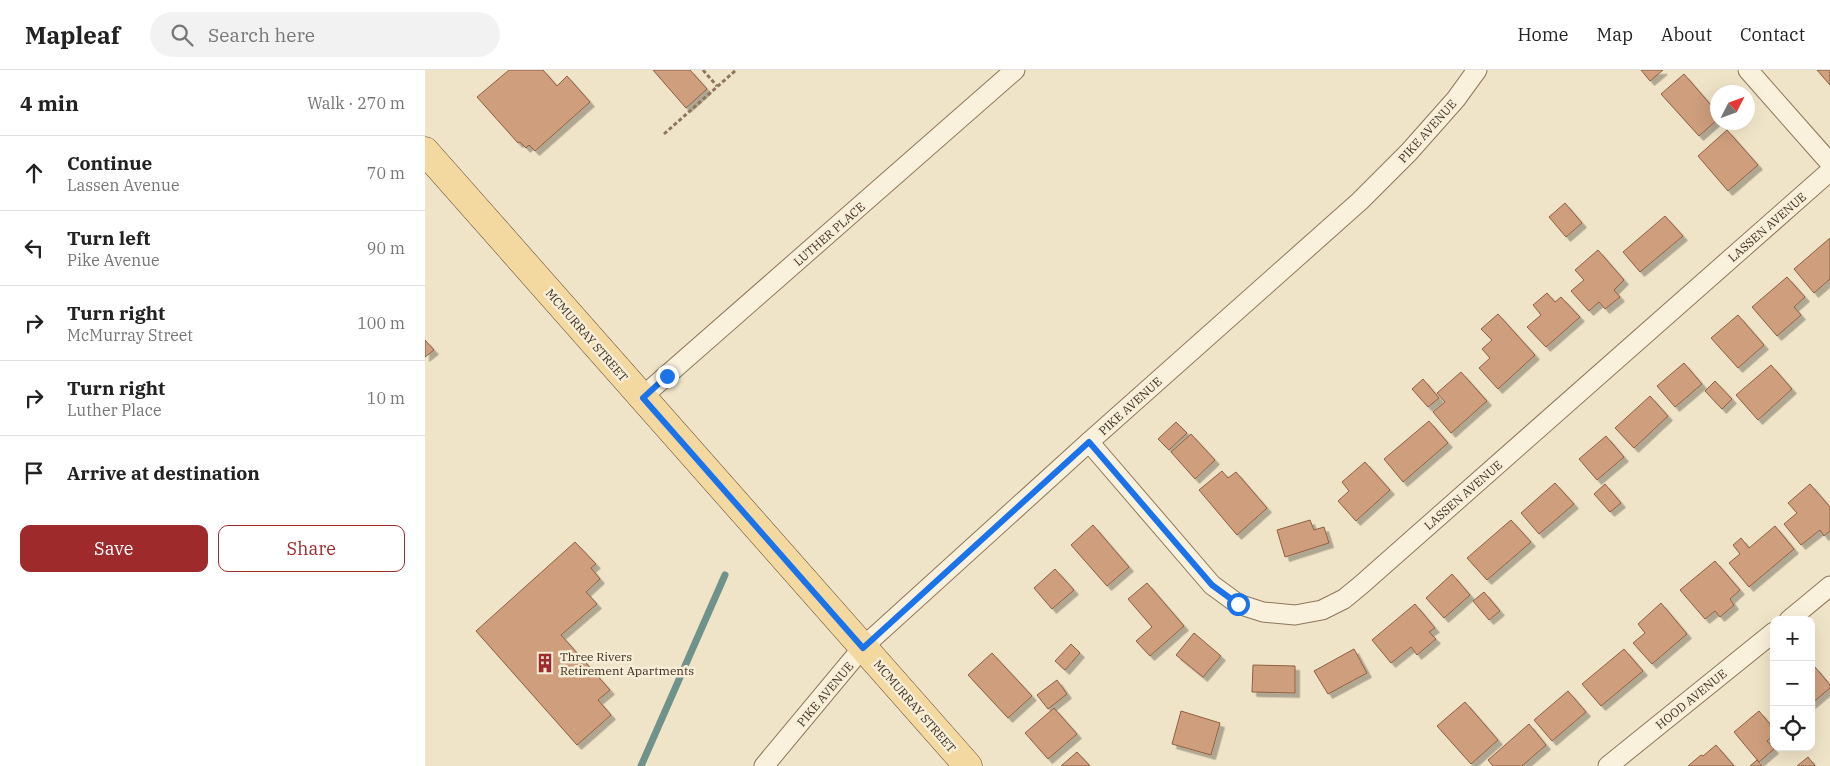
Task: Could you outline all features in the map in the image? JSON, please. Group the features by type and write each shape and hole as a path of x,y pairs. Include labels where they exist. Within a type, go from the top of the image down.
{"main road":[{"name":"MCMURRAY STREET","path":"425,151 968,766"}],"street":[{"name":"LUTHER PLACE","path":"643,398 1015,70"},
{"name":"PIKE AVENUE","path":"764,766 863,648 1089,442 1360,201 1409,152 1456,99 1477,70"},
{"path":"1748,70 1830,163"},
{"name":"LASSEN AVENUE","path":"1089,442 1212,585 1238,604 1263,612 1295,616 1322,610 1344,598 1361,585 1830,171"},
{"path":"1794,616 1830,586"},
{"name":"HOOD AVENUE","path":"1608,766 1770,635"}],"path":[{"path":"703,70 717,86"},
{"path":"664,134 736,70"}],"building":[{"path":"509,70 543,70 557,86 567,76 590,102 535,151 529,145 526,148 520,142 518,143 477,97"},
{"path":"653,70 690,70 707,89 686,108"},
{"path":"1641,70 1663,70 1650,81"},
{"path":"1817,70 1830,70 1830,85"},
{"path":"1684,74 1710,104 1710,126 1699,136 1661,94"},
{"path":"1727,130 1758,165 1728,191 1698,156"},
{"path":"1565,203 1582,223 1566,237 1549,217"},
{"path":"1665,216 1683,236 1640,272 1623,252"},
{"path":"1830,238 1830,279 1814,293 1794,269"},
{"path":"1598,250 1624,280 1614,290 1620,297 1605,309 1599,302 1589,311 1571,291 1584,280 1575,270"},
{"path":"1787,277 1805,297 1794,307 1801,315 1777,336 1752,307"},
{"path":"1547,293 1555,302 1561,297 1580,317 1546,347 1527,327 1541,315 1533,305"},
{"path":"1498,314 1535,355 1498,389 1479,368 1490,358 1482,349 1492,340 1481,329"},
{"path":"1738,315 1764,345 1738,368 1711,338"},
{"path":"425,340 434,350 425,357"},
{"path":"1684,363 1702,384 1675,407 1657,386"},
{"path":"1771,365 1792,389 1758,420 1736,395"},
{"path":"1461,372 1487,401 1451,433 1433,412 1445,402 1437,393"},
{"path":"1423,379 1439,398 1428,407 1412,389"},
{"path":"1715,381 1732,399 1722,409 1705,391"},
{"path":"1650,396 1668,416 1634,448 1615,428"},
{"path":"1429,421 1448,443 1403,482 1384,459"},
{"path":"1176,422 1187,433 1169,450 1158,439"},
{"path":"1191,434 1215,460 1195,479 1171,452"},
{"path":"1606,436 1624,457 1597,480 1579,459"},
{"path":"1365,462 1390,490 1356,521 1338,501 1349,491 1342,482"},
{"path":"1222,471 1228,478 1236,472 1267,508 1237,535 1199,490"},
{"path":"1555,483 1574,504 1539,534 1521,513"},
{"path":"1605,484 1621,503 1610,512 1594,494"},
{"path":"1810,484 1830,507 1830,531 1824,536 1820,530 1801,545 1784,524 1797,513 1788,503"},
{"path":"1310,520 1314,530 1324,527 1329,543 1285,557 1277,530"},
{"path":"1511,520 1531,542 1487,580 1467,558"},
{"path":"1093,525 1129,567 1107,586 1071,545"},
{"path":"1775,526 1794,549 1749,587 1729,563 1740,554 1733,545 1741,538 1749,548"},
{"name":"Three Rivers Retirement Apartments","path":"575,542 596,564 591,568 600,579 586,592 597,604 561,635 610,690 598,700 611,715 577,745 476,631"},
{"path":"1715,561 1740,590 1730,599 1734,605 1720,617 1715,611 1705,619 1680,590"},
{"path":"1055,569 1074,590 1052,609 1034,588"},
{"path":"1452,574 1470,595 1444,618 1426,598"},
{"path":"1147,583 1184,626 1150,656 1136,641 1152,627 1128,599"},
{"path":"1484,592 1500,611 1489,620 1473,601"},
{"path":"1661,603 1687,634 1652,664 1633,643 1645,633 1638,624"},
{"path":"1415,604 1435,628 1429,632 1436,639 1417,655 1411,647 1391,663 1372,640"},
{"path":"1194,633 1221,656 1203,677 1176,655"},
{"path":"1071,644 1080,653 1065,670 1055,661"},
{"path":"1354,649 1367,673 1328,694 1314,671"},
{"path":"1624,649 1643,671 1601,706 1582,684"},
{"path":"992,653 1032,696 1008,718 968,675"},
{"path":"1253,665 1295,666 1295,693 1252,692"},
{"path":"1815,667 1830,685 1830,688 1815,701"},
{"path":"1057,680 1067,694 1048,709 1037,695"},
{"path":"1568,691 1586,712 1552,741 1534,720"},
{"path":"1465,702 1498,740 1471,764 1437,726"},
{"path":"1054,708 1077,734 1048,759 1025,733"},
{"path":"1181,711 1220,723 1211,755 1172,744"},
{"path":"1759,711 1770,724 1770,738 1767,741 1770,744 1770,751 1772,751 1759,762 1734,732"},
{"path":"1529,724 1546,745 1522,766 1493,766 1488,760"},
{"path":"1716,745 1734,766 1688,766 1701,755 1703,756"},
{"path":"1077,752 1090,766 1061,766"},
{"path":"1808,757 1815,766 1797,766"},
{"path":"1757,760 1762,766 1750,766"}],"waterway":[{"path":"641,766 725,575"}],"place":[{"name":"Three Rivers Retirement Apartments","path":"545,663"}],"route":[{"path":"667,376 643,398 863,648 1089,442 1212,585 1238,604"}]}
